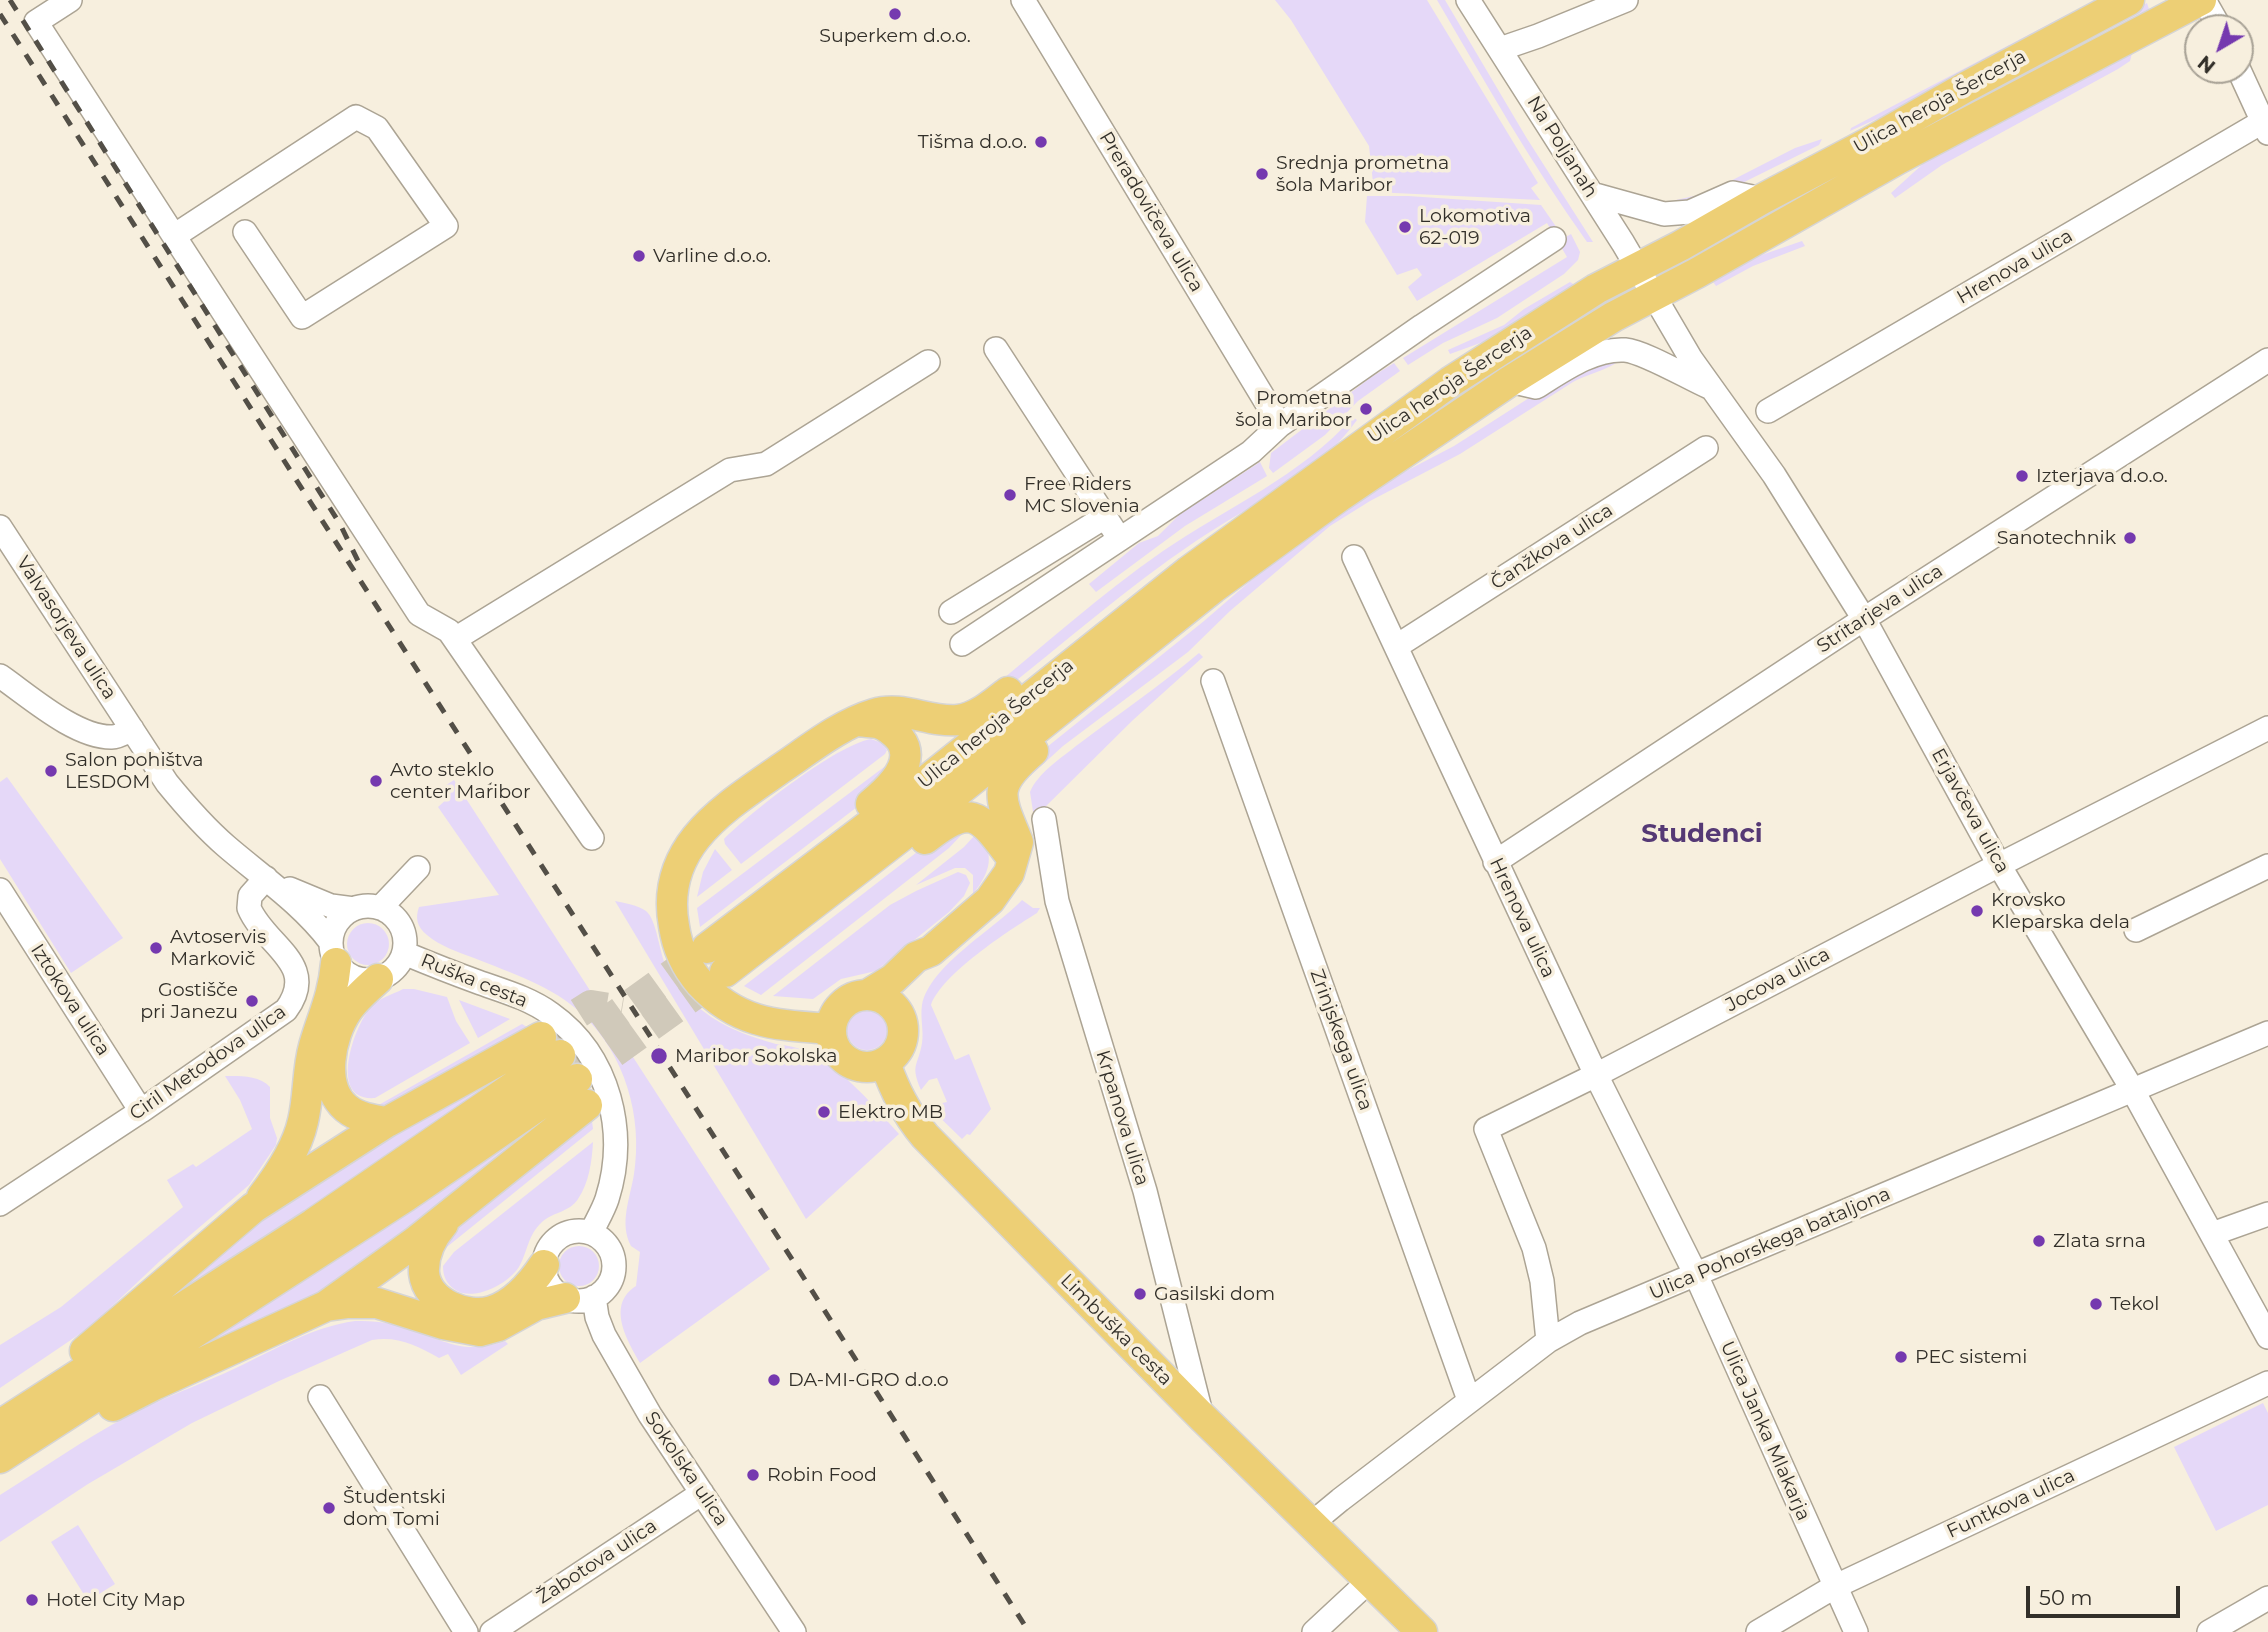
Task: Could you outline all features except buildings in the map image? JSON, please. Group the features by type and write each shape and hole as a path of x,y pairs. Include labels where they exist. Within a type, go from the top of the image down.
{"main road":[{"name":"Ulica heroja Šercerja","path":"707,948 1080,674 1252,524 1450,382 1596,289 2129,0"},
{"path":"725,972 860,869 1080,674 1151,635 1262,552 1510,381 1613,317 1898,159 2203,0"},
{"path":"831,1029 774,1025 750,1018 712,996 692,974 677,942 671,904 679,862 694,838 722,810 810,748 855,721 889,710 959,720 982,712 1038,669 1080,674"},
{"path":"867,995 893,979 916,957 931,951 980,910 998,891 1009,873 1018,842 1007,816 1001,792 1003,786 1012,771 1064,726 1080,674"},
{"path":"828,858 849,822 884,793 898,777 904,764 903,743 894,731 880,724 855,721"},
{"path":"860,869 904,856 936,830 960,817 976,819 985,824 1012,858"},
{"path":"902,1021 911,990 926,966 931,951"},
{"path":"253,1208 277,1177 294,1146 303,1121 314,1046 328,1006 333,952"},
{"path":"378,979 346,1012 331,1053 331,1076 333,1089 345,1107 367,1119 387,1122"},
{"path":"867,995 888,1001 897,1010 902,1021 901,1045 885,1063 877,1066 860,1066 844,1059 834,1046 831,1029 839,1008 856,996 867,995"},
{"name":"Limbuška cesta","path":"885,1063 907,1115 925,1136 1202,1417 1422,1632"},
{"path":"21,1423 405,1197 566,1069"},
{"path":"0,1458 21,1423 63,1367 104,1336 253,1208 387,1122 566,1069"},
{"path":"544,1265 517,1295 491,1311 477,1313 451,1307 429,1288 424,1275 427,1248 566,1069"},
{"path":"21,1423 87,1420 156,1384 326,1306 452,1213"},
{"path":"326,1306 377,1303 443,1324 480,1331 498,1326 536,1305 580,1298"}],"street":[{"path":"70,0 36,22 419,614 449,631 592,838"},
{"name":"Preradovičeva ulica","path":"1023,0 1280,425"},
{"name":"Na Poljanah","path":"1468,0 1592,194 1653,297"},
{"path":"1500,48 1538,36 1626,0"},
{"path":"2245,84 2265,128"},
{"path":"174,236 356,117 377,128 446,226 302,317 245,232"},
{"name":"Hrenova ulica","path":"1768,411 2265,128"},
{"path":"1592,194 1664,214 1690,212 1709,206 1733,193 1762,199"},
{"path":"962,644 1251,452 1280,425 1422,326 1554,239"},
{"name":"Erjavčeva ulica","path":"1653,297 1691,359 1774,475 1864,619 1998,865 2132,1089 2268,1337"},
{"path":"996,349 1119,538"},
{"path":"1510,381 1536,387 1595,354 1610,350 1627,350 1650,358 1713,389"},
{"name":"Stritarjeva ulica","path":"1495,862 1864,619 2268,360"},
{"path":"454,639 730,470 766,464 928,362"},
{"name":"Čanžkova ulica","path":"1397,646 1706,448"},
{"path":"951,612 1105,517"},
{"name":"Valvasorjeva ulica","path":"0,527 132,729"},
{"name":"Hrenova ulica","path":"1354,557 1596,1075 1696,1275"},
{"path":"0,676 73,726 94,735 115,737 132,729 167,782 195,816 226,846 304,911 333,952 341,969 354,978 370,981 397,967 404,953 404,934 395,918 380,908 371,906 354,909 331,906 266,878"},
{"name":"Zrinjskega ulica","path":"1213,681 1469,1401"},
{"name":"Jocova ulica","path":"1548,1341 1544,1291 1534,1248 1486,1129 1596,1075 1998,865 2268,728"},
{"name":"Krpanova ulica","path":"1044,819 1057,901 1145,1191 1202,1417"},
{"path":"2136,930 2268,866"},
{"path":"380,908 418,868"},
{"name":"Ciril Metodova ulica","path":"0,1204 141,1111 286,1010 295,999 298,982 291,960 249,908 250,896 266,878"},
{"name":"Iztokova ulica","path":"0,890 141,1111"},
{"path":"333,952 334,926 354,909"},
{"name":"Ruška cesta","path":"404,953 519,996 551,1014 574,1035 589,1054 603,1079 616,1127 616,1158 609,1191 591,1233"},
{"name":"Ulica Pohorskega bataljona","path":"1311,1524 1548,1341 1580,1323 2268,1033"},
{"path":"2212,1234 2268,1214"},
{"path":"573,1232 591,1233 607,1246 614,1266 610,1282 603,1292 580,1298 549,1283 544,1265 547,1252 557,1239 573,1232"},
{"name":"Ulica Janka Mlakarja","path":"1696,1275 1856,1632"},
{"name":"Sokolska ulica","path":"580,1298 597,1317 604,1335 650,1415 794,1632"},
{"name":"Funtkova ulica","path":"1758,1632 1834,1587 2268,1383"},
{"path":"320,1397 466,1632"},
{"name":"Žabotova ulica","path":"492,1632 702,1493"},
{"path":"1314,1632 1370,1580"},
{"path":"2209,1632 2265,1607"}],"shaded area":[{"path":"1275,0 1427,0 1538,183 1531,188 1540,200 1374,192 1369,146 1291,20"},
{"path":"1437,0 1445,0 1526,137 1593,242 1587,242 1547,183"},
{"path":"2147,3 2149,9 2038,67 1699,259 1697,254 1861,164 2035,62"},
{"path":"2068,14 2070,16 1899,109 1850,131 1851,128"},
{"path":"2132,53 2130,61 2118,69 1942,165 1895,198 1891,193 1925,162"},
{"path":"1822,139 1819,145 1714,197 1676,207 1676,200 1707,193 1795,148"},
{"path":"1367,196 1408,196 1541,205 1564,238 1571,234 1580,252 1578,260 1564,274 1497,318 1443,343 1408,365 1403,358 1567,257 1547,223 1417,301 1408,287 1422,275 1417,268 1397,275 1365,222"},
{"path":"1802,241 1805,246 1753,266 1716,286 1711,279 1750,259"},
{"path":"1570,282 1578,287 1494,338 1450,354 1448,350 1504,325 1524,309"},
{"path":"1596,361 1617,362 1573,382 1460,454 1370,501 1330,526 1230,611 1188,652 1063,746 1017,788 1047,747 1204,621 1307,532 1389,480 1454,446 1565,375"},
{"path":"1394,363 1400,371 1358,401 1325,435 1273,473 1269,468 1271,453"},
{"path":"1353,417 1357,420 1341,439 1303,473 1170,559 997,696 985,694 1117,585 1163,551 1263,490 1311,457"},
{"path":"1260,462 1267,476 1185,526 1096,592 1089,584 1139,543 1158,536 1179,515"},
{"path":"1199,653 1203,657 1133,720 1034,818 1030,792 1044,773"},
{"path":"871,739 882,743 887,750 885,754 741,864 724,839 773,797 816,766 837,753"},
{"path":"888,764 878,791 700,927 697,908"},
{"path":"7,777 123,938 71,973 0,859 0,782"},
{"path":"454,780 770,1269 640,1363 625,1334 621,1313 627,1294 636,1286 640,1252 631,1246 626,1229 626,1211 634,1174 636,1131 628,1088 620,1067 597,1030 571,1004 531,981 443,946 424,932 418,922 419,907 499,895 438,807 448,798 440,789"},
{"path":"967,829 949,848 761,995 744,986 939,835"},
{"path":"975,835 987,849 989,863 973,894 973,875 965,868 955,868 916,885 964,847"},
{"path":"715,849 732,870 697,897 703,872"},
{"path":"958,872 966,875 970,883 964,896 949,912 876,971 841,979 813,999 773,996 890,905"},
{"path":"1022,900 1033,908 1040,908 1037,913 962,967 948,980 931,1005 955,1060 969,1054 991,1109 970,1135 967,1134 962,1139 928,1106 947,1102 937,1078 929,1080 921,1090 918,1082 915,1070 922,1038 922,1005 927,990 950,962"},
{"path":"615,901 639,907 650,915 669,972 703,1011 738,1031 812,1054 840,1073 899,1134 806,1219"},
{"path":"368,923 383,929 389,944 383,959 368,965 353,959 347,944 353,929"},
{"path":"403,989 447,997 456,1021 470,1043 375,1098 360,1096 352,1088 348,1076 348,1062 357,1031 373,1005"},
{"path":"459,1000 510,1019 478,1038"},
{"path":"867,1010 875,1011 881,1016 886,1022 886,1038 881,1044 875,1049 867,1050 859,1049 853,1044 848,1038 847,1030 848,1022 853,1016 859,1011"},
{"path":"522,1024 537,1033 410,1104 368,1111"},
{"path":"546,1052 193,1288 145,1312 245,1226 384,1135"},
{"path":"225,1076 255,1078 270,1087 270,1118 277,1138 276,1145 249,1185 161,1260 90,1327 0,1388 0,1345 61,1307 183,1207 167,1180 193,1164 196,1167 252,1129 240,1100"},
{"path":"584,1095 317,1299 161,1371 539,1117"},
{"path":"591,1113 593,1129 432,1259 441,1237"},
{"path":"593,1142 589,1172 582,1193 571,1207 546,1219 537,1227 515,1272 499,1285 480,1293 462,1293 451,1287 443,1266 454,1252"},
{"path":"579,1246 587,1247 593,1252 598,1258 598,1274 593,1280 587,1285 579,1286 571,1285 565,1280 560,1274 559,1266 560,1258 565,1252 571,1247"},
{"path":"355,1321 396,1325 467,1347 505,1341 508,1344 461,1375 448,1354 439,1358 407,1343 390,1339 372,1340 192,1423 88,1484 0,1542 0,1495 79,1444 141,1409 294,1340 324,1328"},
{"path":"2263,1403 2268,1413 2268,1505 2216,1531 2174,1447"},
{"path":"78,1525 115,1584 88,1601 51,1542"}],"tunnel":[{"path":"560,1055 707,949"},
{"path":"577,1079 725,973"},
{"path":"541,1037 591,1005 622,1010"}],"railway":[{"path":"10,0 340,524 360,565"},
{"path":"0,14 1029,1632"}],"place":[{"name":"Superkem d.o.o.","path":"895,14"},
{"name":"Tišma d.o.o.","path":"1041,142"},
{"name":"Srednja prometna šola Maribor","path":"1262,174"},
{"name":"Lokomotiva 62-019","path":"1405,227"},
{"name":"Varline d.o.o.","path":"639,256"},
{"name":"Prometna šola Maribor","path":"1366,409"},
{"name":"Izterjava d.o.o.","path":"2022,476"},
{"name":"Free Riders MC Slovenia","path":"1010,495"},
{"name":"Sanotechnik","path":"2130,538"},
{"name":"Salon pohištva LESDOM","path":"51,771"},
{"name":"Avto steklo center Maribor","path":"376,781"},
{"name":"Krovsko Kleparska dela","path":"1977,911"},
{"name":"Avtoservis Markovič","path":"156,948"},
{"name":"Gostišče pri Janezu","path":"252,1001"},
{"name":"Maribor Sokolska","path":"659,1056"},
{"name":"Elektro MB","path":"824,1112"},
{"name":"Zlata srna","path":"2039,1241"},
{"name":"Gasilski dom","path":"1140,1294"},
{"name":"Tekol","path":"2096,1304"},
{"name":"PEC sistemi","path":"1901,1357"},
{"name":"DA-MI-GRO d.o.o","path":"774,1380"},
{"name":"Robin Food","path":"753,1475"},
{"name":"Študentski dom Tomi","path":"329,1508"},
{"name":"Hotel City Map","path":"32,1600"}],"district":[{"name":"Studenci","path":"1702,834"}]}
